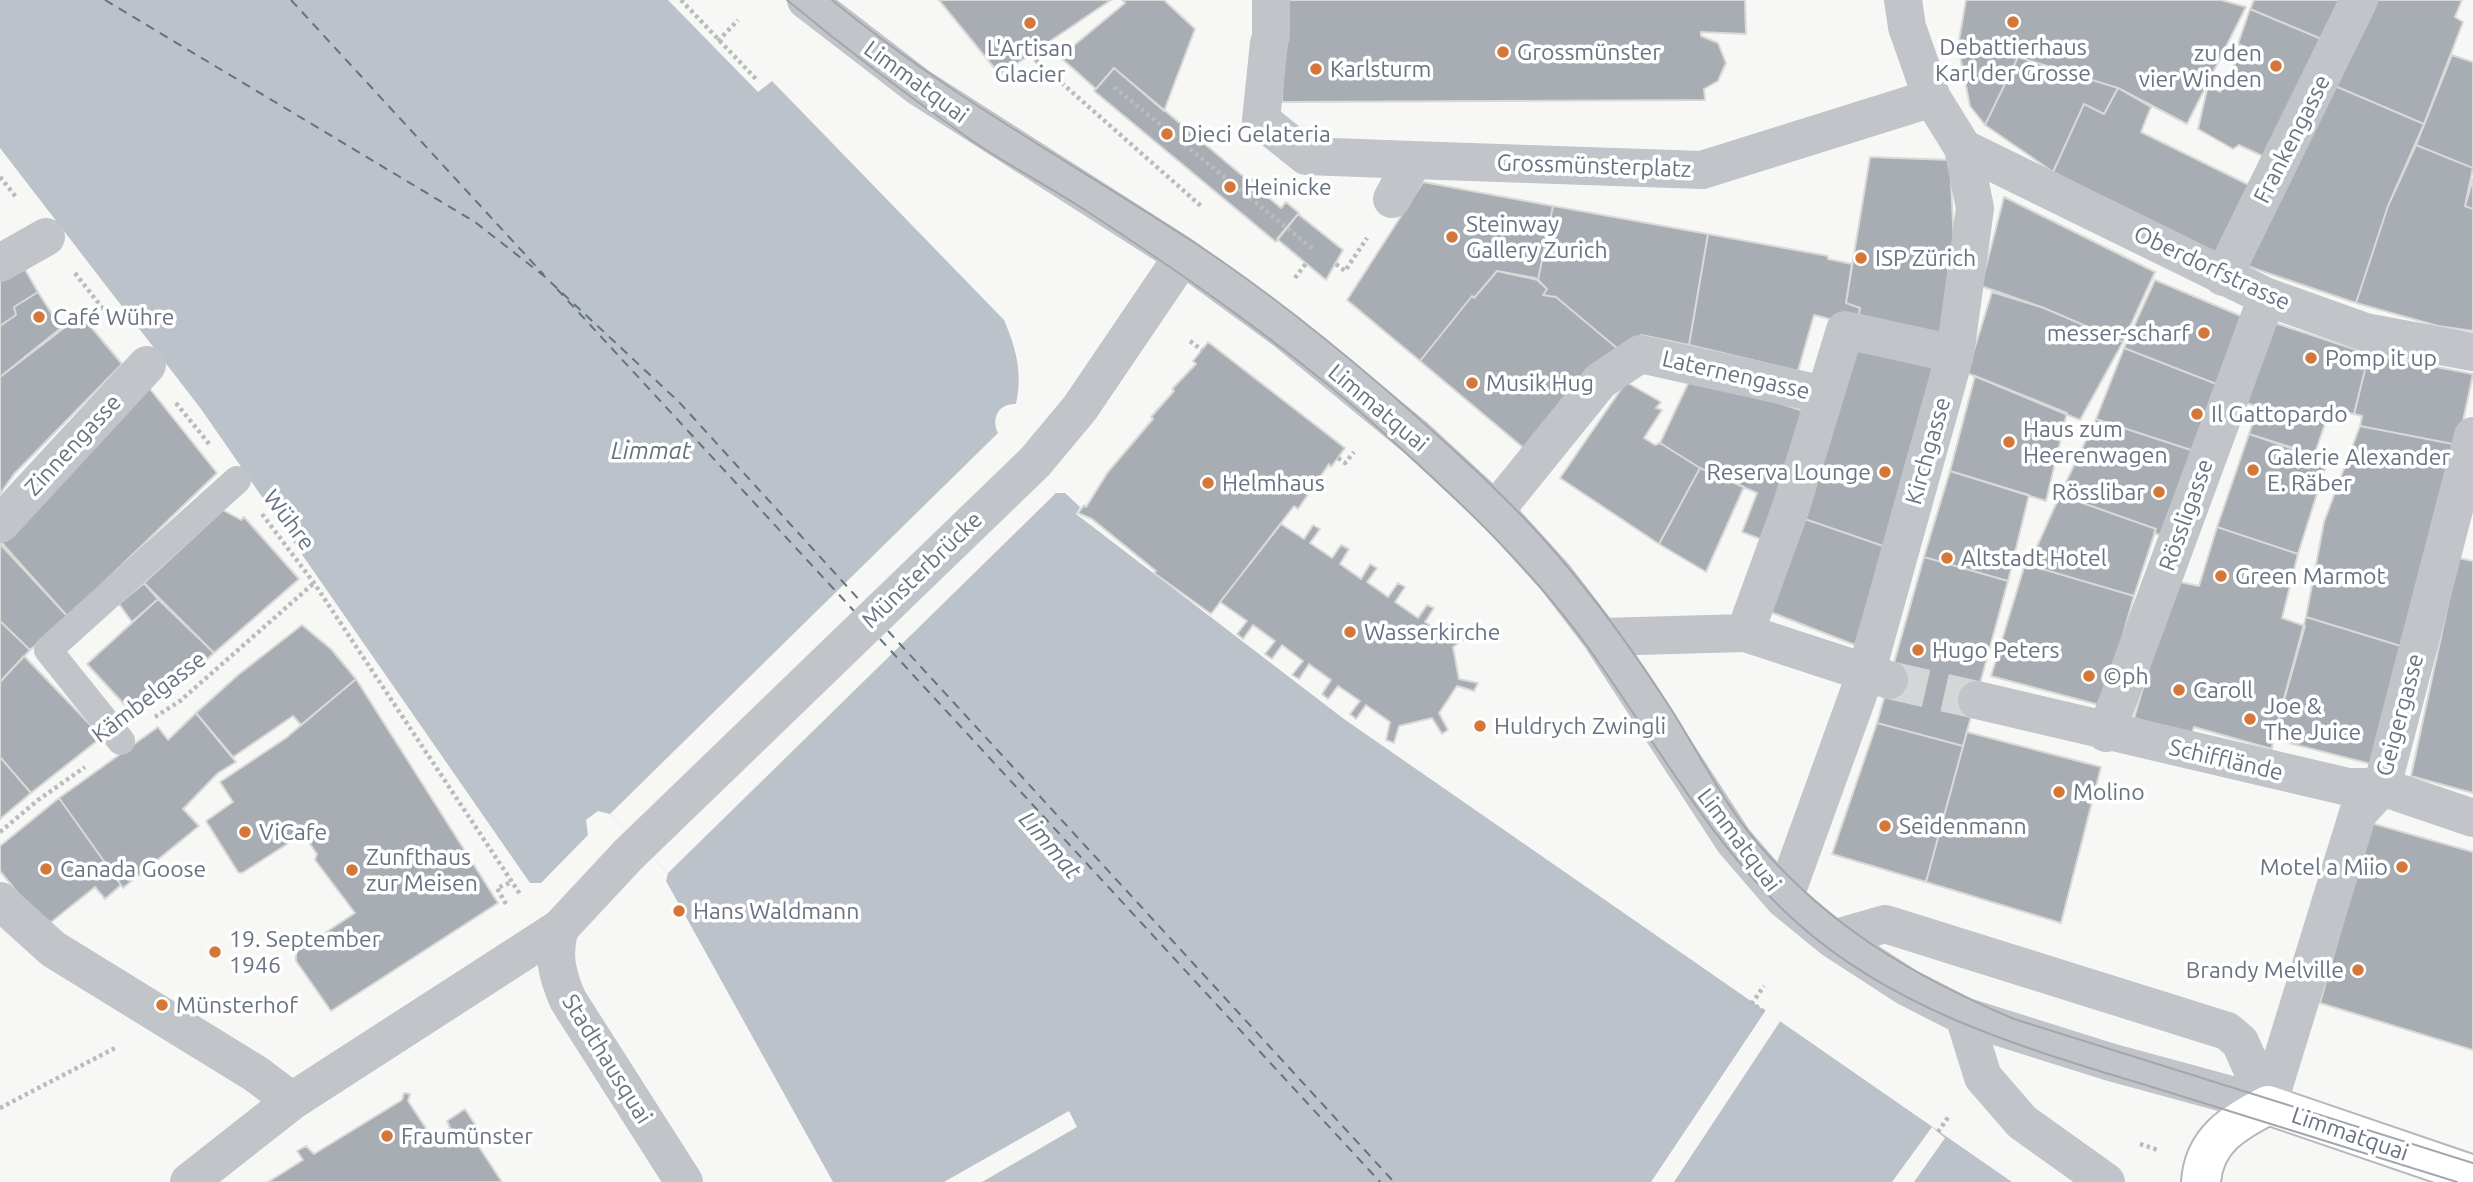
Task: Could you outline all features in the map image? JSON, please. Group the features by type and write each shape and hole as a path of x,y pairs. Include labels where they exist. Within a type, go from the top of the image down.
{"main road":[{"name":"Limmatquai","path":"2268,1105 2473,1175"},
{"path":"2201,1182 2202,1167 2210,1147 2231,1127 2268,1105"}],"street":[{"name":"Limmatquai","path":"806,0 919,87 1183,256 1287,332 1375,404 1506,498 1555,578 1601,637 1734,841 1784,899 1833,939 1907,987 1964,1016 2110,1062 2268,1105"},
{"name":"Kirchgasse","path":"1784,899 1804,843 1878,675 1955,355 1975,208 1963,148 1932,98 1907,27 1903,0"},
{"name":"Frankengasse","path":"2223,277 2359,0"},
{"name":"Grossmünsterplatz","path":"1270,26 1261,120 1306,156 1702,170 1932,98"},
{"name":"Oberdorfstrasse","path":"1963,148 2267,298 2365,332 2473,352"},
{"path":"1392,199 1413,160"},
{"path":"0,264 46,237"},
{"name":"Münsterbrücke","path":"560,928 628,855 1034,461 1080,408 1183,256"},
{"name":"Rössligasse","path":"2106,733 2267,298"},
{"name":"Laternengasse","path":"1506,498 1600,381 1640,354 1825,395 1845,330 1955,355"},
{"name":"Zinnengasse","path":"0,524 146,365"},
{"path":"1745,633 1791,506 1825,395"},
{"name":"Geigergasse","path":"2268,1105 2358,813 2382,787 2473,436"},
{"path":"1601,637 1745,633 1878,675"},
{"name":"Schifflände","path":"1977,700 2106,733 2348,787 2382,787 2473,818"},
{"path":"0,901 53,949 257,1074 292,1101"},
{"name":"Limmatquai","path":"1833,939 1885,924 2227,1031 2239,1042 2268,1105"},
{"path":"189,1182 292,1101 560,928"},
{"name":"Stadthausquai","path":"560,928 556,941 556,970 568,1000 684,1182"},
{"path":"1964,1016 1983,1077 2022,1122 2106,1182"}],"lane":[{"path":"121,741 48,650 237,480"}],"path":[{"path":"681,0 756,79"},
{"path":"718,41 738,20"},
{"path":"1030,55 1205,210"},
{"path":"1114,87 1314,250"},
{"name":"Wühre","path":"0,177 237,480 314,583 525,902"},
{"path":"1244,193 1256,178"},
{"path":"1336,264 1345,271 1353,261"},
{"path":"1294,279 1307,262"},
{"path":"1190,341 1202,350"},
{"name":"Kämbelgasse","path":"0,832 38,800 180,701 314,583"},
{"path":"1764,986 1752,1003 1764,1012"},
{"path":"0,1108 169,1020"},
{"path":"1938,1132 1950,1116"}],"water":[{"name":"Limmat","path":"0,0 668,0 758,92 772,81 1004,320 1017,361 1019,382 1016,404 1001,409 996,417 996,428 1008,446 1056,493 1065,493 1080,507 1076,514 1344,719 2012,1182 833,1182 666,881 668,873 610,814 598,811 586,820 588,835 541,883 530,883 201,409 0,148"}],"pier":[{"path":"998,433 1056,493 668,873 610,814"},
{"path":"1766,1010 1781,1020 1674,1182 1651,1182"},
{"path":"1069,1111 1077,1127 982,1182 944,1182"},
{"path":"1932,1127 1945,1138 1914,1182 1892,1182"}],"building":[{"path":"939,0 1111,0 1000,75"},
{"path":"1122,0 1164,0 1195,29 1164,111 1114,68 1096,89 1060,57 1125,3"},
{"name":"Grossmünster","path":"1284,0 1745,0 1746,34 1701,32 1701,36 1718,43 1726,63 1718,81 1704,89 1705,100 1282,102"},
{"path":"1966,0 2221,0 2246,7 2187,124 2118,88 2018,57 1985,125 1970,106 1958,46"},
{"path":"2254,0 2349,0 2331,43 2250,9"},
{"path":"2374,0 2462,0 2455,17 2463,22 2424,124 2335,86"},
{"name":"zu den vier Winden","path":"2250,9 2331,43 2269,159 2239,145 2233,149 2198,129 2208,85 2220,92 2244,47 2238,44"},
{"path":"2452,55 2473,62 2473,168 2416,145"},
{"path":"2018,57 2118,88 2104,114 2084,104 2053,172 1985,125"},
{"path":"1114,68 1281,208 1286,202 1299,213 1276,242 1094,91"},
{"path":"2335,86 2424,124 2388,206 2356,303 2247,266"},
{"path":"2118,88 2151,107 2141,132 2255,188 2222,259 2053,172 2084,104 2104,114"},
{"path":"2416,145 2473,168 2465,206 2473,209 2473,331 2438,326 2356,303 2388,206"},
{"path":"1870,157 1950,160 1955,265 1942,345 1857,326 1860,308 1846,303"},
{"path":"2473,179 2473,209 2465,206"},
{"path":"1423,182 1553,206 1538,280 1497,271 1474,298 1472,296 1420,361 1347,300"},
{"path":"2004,197 2155,272 2123,342 2044,308 1981,286"},
{"path":"1553,206 1708,234 1689,345 1641,335 1618,349 1556,297 1543,295 1547,289 1538,280"},
{"path":"1298,214 1343,250 1326,280 1277,239"},
{"path":"1708,234 1828,256 1828,259 1852,264 1846,303 1860,308 1857,326 1814,315 1798,371 1689,345"},
{"path":"19,259 38,292 14,307 16,315 0,326 0,270"},
{"path":"1497,271 1535,278 1547,289 1543,295 1556,297 1618,349 1526,450 1420,361 1472,296 1474,298"},
{"path":"2155,280 2248,319 2224,387 2124,348"},
{"path":"38,292 61,328 0,377 0,326 16,315 14,307"},
{"path":"1992,292 2044,308 2123,342 2080,420 1967,373"},
{"path":"81,315 122,364 14,474 0,494 0,377"},
{"path":"2272,322 2369,354 2354,414 2330,409 2314,456 2249,434 2258,407 2244,402"},
{"path":"1853,338 1940,358 1886,547 1799,517"},
{"name":"Helmhaus","path":"1208,342 1345,448 1331,467 1329,464 1298,509 1294,506 1211,614 1154,573 1156,571 1092,519 1078,513 1084,505 1086,507 1108,472 1153,419 1151,417 1174,391 1172,389 1196,364 1193,361"},
{"path":"2124,348 2224,387 2200,453 2096,419"},
{"path":"2369,354 2473,374 2458,445 2360,426 2362,416 2354,414"},
{"path":"1692,375 1813,414 1771,543 1742,532 1757,493 1700,468 1660,443"},
{"name":"Haus zum Heerenwagen","path":"1975,376 2067,413 2046,501 1950,471"},
{"path":"1626,382 1661,402 1656,408 1662,410 1644,438 1655,445 1660,443 1700,468 1659,544 1560,478"},
{"path":"146,384 217,473 68,617 0,541"},
{"path":"2096,419 2200,453 2165,537 2154,533 2156,529 2060,495"},
{"path":"2360,426 2458,445 2404,647 2306,617 2324,522"},
{"path":"2249,434 2328,459 2298,554 2217,527"},
{"path":"1700,468 1744,487 1706,572 1659,544"},
{"path":"1950,471 2029,495 2008,581 1924,557"},
{"path":"2060,495 2156,529 2134,596 2025,564 2030,562"},
{"path":"223,510 241,520 244,517 299,579 214,653 144,583"},
{"path":"1799,517 1886,547 1855,645 1768,611"},
{"name":"Wasserkirche","path":"1281,524 1304,539 1313,525 1320,529 1310,543 1332,558 1341,545 1349,549 1340,564 1361,579 1370,564 1377,568 1367,582 1388,597 1398,583 1405,587 1395,602 1418,618 1427,605 1434,608 1425,622 1449,638 1465,629 1469,636 1453,647 1459,679 1478,683 1474,691 1457,686 1439,713 1448,730 1442,734 1432,718 1399,726 1394,743 1386,740 1390,722 1366,705 1356,719 1350,714 1360,701 1338,686 1328,699 1322,694 1331,680 1309,664 1299,679 1292,675 1303,661 1282,645 1272,659 1265,654 1275,641 1253,625 1243,639 1237,634 1247,621 1220,602"},
{"path":"2217,527 2298,554 2282,618 2305,626 2272,749 2194,727 2191,735 2134,718 2175,581 2199,586"},
{"path":"0,544 68,617 30,650 0,621"},
{"path":"1924,557 2008,581 1963,746 1877,723"},
{"path":"2458,558 2473,561 2473,793 2411,776"},
{"path":"2025,564 2134,596 2103,706 1991,676"},
{"path":"144,583 158,599 132,622 119,604"},
{"path":"158,599 214,653 172,691 136,717 87,664"},
{"path":"2306,617 2404,647 2371,764 2273,739"},
{"path":"0,621 30,650 0,682"},
{"path":"302,625 331,649 356,679 301,725 293,716 233,757 196,713 238,675"},
{"path":"24,656 102,737 31,793 0,757 0,682"},
{"name":"Zunfthaus zur Meisen","path":"356,679 498,903 331,1011 296,961 296,952 355,913 315,860 317,854 303,834 242,873 238,872 206,821 233,802 220,782 286,738"},
{"path":"196,713 236,762 218,773 183,809 199,826 123,888 59,798 158,727 168,740"},
{"path":"1877,723 1963,746 1926,882 1832,854"},
{"path":"1967,732 2101,767 2061,923 1926,882"},
{"path":"0,757 31,793 0,819"},
{"path":"59,798 121,885 105,899 95,887 45,927 0,871 0,846"},
{"path":"2371,823 2473,852 2473,1050 2320,1003"},
{"name":"Fraumünster","path":"404,1093 410,1094 408,1101 433,1139 450,1128 447,1121 465,1109 478,1129 470,1133 502,1182 268,1182 303,1160 297,1151 306,1146 314,1154 402,1100"}],"ferry route":[{"path":"105,0 475,222 544,276 679,402 863,604"},
{"path":"291,0 544,275"},
{"path":"557,289 855,612"},
{"path":"888,631 1394,1182"},
{"path":"880,639 1380,1182"}],"tunnel":[{"path":"1889,680 1977,700"}],"tram line":[{"path":"787,0 878,72 971,140 1088,212 1231,310 1334,390 1397,445 1486,529 1542,589 1592,653 1687,793 1737,860 1795,921 1835,954 1878,982 1923,1006 2018,1044 2457,1182"},
{"path":"832,0 920,67 1250,281 1357,365 1449,446 1529,523 1593,599 1645,670 1723,795 1760,846 1816,902 1876,948 1942,986 2014,1019 2473,1163"}],"place":[{"name":"Debattierhaus Karl der Grosse","path":"2013,22"},
{"name":"L'Artisan Glacier","path":"1030,23"},
{"name":"Grossmünster","path":"1503,52"},
{"name":"zu den vier Winden","path":"2276,66"},
{"name":"Karlsturm","path":"1316,69"},
{"name":"Dieci Gelateria","path":"1167,134"},
{"name":"Heinicke","path":"1230,187"},
{"name":"Steinway Gallery Zurich","path":"1452,237"},
{"name":"ISP Zürich","path":"1861,258"},
{"name":"Café Wühre","path":"39,317"},
{"name":"messer-scharf","path":"2204,333"},
{"name":"Pomp it up","path":"2311,358"},
{"name":"Musik Hug","path":"1472,383"},
{"name":"Il Gattopardo","path":"2197,414"},
{"name":"Haus zum Heerenwagen","path":"2009,442"},
{"name":"Galerie Alexander E. Räber","path":"2253,470"},
{"name":"Reserva Lounge","path":"1885,472"},
{"name":"Helmhaus","path":"1208,483"},
{"name":"Rösslibar","path":"2159,492"},
{"name":"Altstadt Hotel","path":"1947,558"},
{"name":"Green Marmot","path":"2221,576"},
{"name":"Wasserkirche","path":"1350,632"},
{"name":"Hugo Peters","path":"1918,650"},
{"name":"©ph","path":"2089,676"},
{"name":"Caroll","path":"2179,690"},
{"name":"Joe & The Juice","path":"2250,719"},
{"name":"Huldrych Zwingli","path":"1480,726"},
{"name":"Molino","path":"2059,792"},
{"name":"Seidenmann","path":"1885,826"},
{"name":"ViCafe","path":"245,832"},
{"name":"Motel a Miio","path":"2402,867"},
{"name":"Canada Goose","path":"46,869"},
{"name":"Zunfthaus zur Meisen","path":"352,870"},
{"name":"Hans Waldmann","path":"679,911"},
{"name":"19. September 1946","path":"215,952"},
{"name":"Brandy Melville","path":"2358,970"},
{"name":"Münsterhof","path":"162,1005"},
{"name":"Fraumünster","path":"387,1136"}]}
